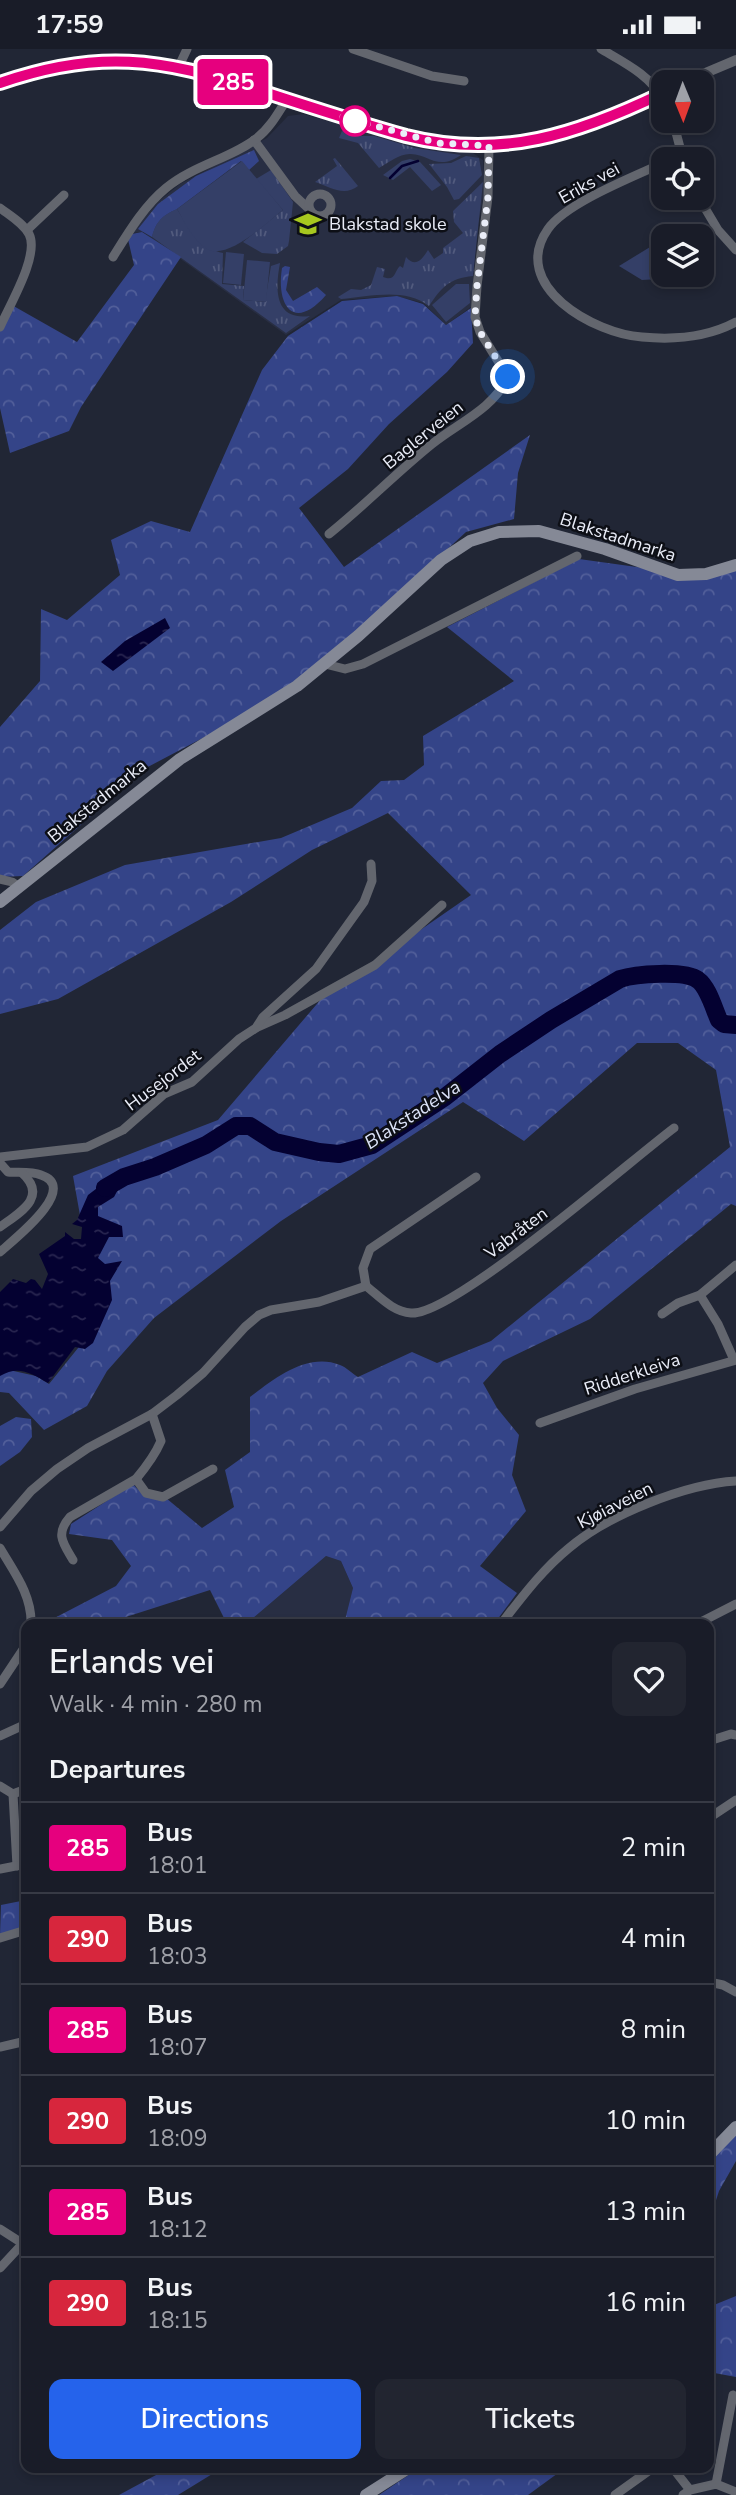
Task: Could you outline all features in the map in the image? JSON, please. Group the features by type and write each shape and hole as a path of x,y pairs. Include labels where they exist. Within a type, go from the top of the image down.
{"main road":[{"name":"Blakstadmarka","path":"0,902 180,759 279,699 325,664 441,560 470,541 499,531 539,531 624,555 678,575 706,574 736,565"},
{"path":"714,2150 736,2127"},
{"path":"366,2495 401,2473"}],"street":[{"path":"180,64 187,49"},
{"path":"353,49 432,76 464,81"},
{"path":"601,49 639,72 651,84"},
{"path":"0,83 44,64 78,56 135,55 180,64 287,100 427,141 489,146 544,139 582,129 651,100"},
{"path":"714,71 733,64"},
{"path":"113,257 131,227 165,188 190,172 254,140 271,124 287,100"},
{"path":"254,140 295,196 309,209"},
{"name":"Baglerveien","path":"329,534 367,504 431,445 495,398 508,377 480,332 475,317 488,197 489,146"},
{"name":"Eriks vei","path":"651,169 562,214 548,230 540,249 539,268 543,280 558,300 578,316 605,328 639,337 701,334 736,322"},
{"path":"27,230 64,195"},
{"path":"0,208 27,230 31,238 31,254 0,327"},
{"path":"706,210 718,230 736,250"},
{"name":"Blakstadmarka","path":"325,664 345,670 363,664 577,556"},
{"name":"Husejordet","path":"256,1028 263,1017 316,969 328,954 369,892 372,881 371,864"},
{"path":"0,879 19,887"},
{"name":"Husejordet","path":"0,1157 87,1147 123,1130 170,1090 192,1082 239,1039 375,965 442,905"},
{"name":"Vabråten","path":"366,1286 395,1309 411,1314 432,1309 506,1261 674,1128"},
{"path":"0,1163 8,1172 47,1177 52,1188 52,1198 44,1211 0,1252"},
{"path":"1,1180 8,1172"},
{"path":"0,1227 26,1208 31,1200 32,1187 22,1173"},
{"path":"0,1527 31,1491 57,1469 88,1448 152,1414 204,1373 258,1315 271,1310 319,1302 366,1286 363,1268 370,1249 476,1177"},
{"path":"662,1314 678,1303 700,1294 736,1265"},
{"name":"Ridderkleiva","path":"540,1423 635,1389 735,1360 700,1294"},
{"path":"73,1560 63,1542 62,1526 70,1517 136,1479 161,1441 152,1414"},
{"path":"136,1479 146,1493 163,1497 213,1469"},
{"name":"Kjøiaveien","path":"505,1619 533,1583 569,1547 593,1531 663,1498 700,1486 736,1481"},
{"path":"0,1548 23,1587 30,1605 31,1619"},
{"path":"707,1619 736,1604"},
{"path":"0,1684 21,1652"},
{"path":"0,1736 21,1726"},
{"path":"714,1739 736,1735"},
{"path":"0,1786 13,1794"},
{"path":"13,1794 21,1791"},
{"path":"13,1794 21,1857"},
{"path":"714,1815 736,1800"},
{"path":"0,1869 21,1865"},
{"path":"0,1938 21,1932"},
{"path":"714,1983 736,1992"},
{"path":"0,2047 21,2042"},
{"path":"0,2229 21,2241"},
{"path":"0,2268 21,2247"},
{"path":"716,2484 733,2395"},
{"path":"615,2495 646,2473"},
{"path":"675,2473 686,2492 716,2484 736,2492"}],"shaded area":[{"name":"Blakstad skole","path":"303,114 416,146 473,153 483,160 485,188 477,229 471,307 446,325 423,303 396,296 341,300 286,335 143,232 130,233 159,201 180,184 267,138 288,116"},
{"path":"326,1556 341,1561 353,1588 345,1619 252,1619"}],"green space":[{"path":"342,131 351,133 351,136 374,136 415,148 461,155 453,160 440,162 407,154 379,168 358,143 339,138"},
{"path":"254,150 259,161 249,170 241,161 164,216 152,237 138,229 158,204 196,176"},
{"path":"466,156 479,158 482,175 459,199 454,200 429,164 451,163"},
{"path":"335,158 358,186 342,191 315,182 337,166 333,159"},
{"path":"410,159 420,162 441,185 432,191 410,167 393,180 383,175 402,161"},
{"path":"242,161 283,210 236,245 225,250 207,249 193,236 177,209"},
{"path":"271,170 293,202 288,246 277,254 262,253 243,242 283,210 256,179"},
{"path":"483,182 473,276 446,285 429,306 419,300 398,295 338,297 351,289 361,290 371,285 377,267 385,269 383,277 390,278 400,266 403,268 406,257 416,262 428,250 434,259 443,253 443,248 463,233 454,222 453,211"},
{"path":"177,209 190,229 203,242 223,253 222,284 244,286 243,300 265,302 271,266 280,263 278,293 283,308 298,316 310,316 286,333 152,237 161,219"},
{"path":"142,232 181,257 81,407 69,431 10,453 0,408 0,327 10,304 77,342 134,265 127,235"},
{"path":"651,246 651,279 642,280 619,266"},
{"path":"226,252 244,254 241,285 223,283"},
{"path":"247,260 270,262 266,302 243,300"},
{"path":"290,267 286,290 293,301 317,287 326,295 305,312 296,313 290,310 282,293 282,268"},
{"path":"456,284 469,284 470,303 446,322 432,305"},
{"path":"397,296 423,304 446,325 471,308 473,343 447,372 389,424 348,469 299,508 344,567 530,435 518,473 514,519 466,532 335,653 254,711 144,769 23,876 0,877 0,727 40,681 41,609 67,620 120,575 111,540 151,521 190,532 262,370 288,336 342,301"},
{"path":"579,559 680,573 736,566 736,1206 731,1204 590,1319 503,1361 483,1383 497,1408 519,1435 512,1475 526,1511 480,1566 517,1593 498,1619 345,1619 353,1588 341,1561 326,1556 252,1619 224,1619 210,1590 120,1619 53,1619 116,1586 131,1566 112,1540 69,1534 71,1524 133,1484 147,1497 166,1498 202,1528 234,1507 225,1470 250,1452 250,1397 270,1383 292,1369 315,1362 340,1365 358,1377 412,1352 437,1363 491,1341 730,1147 716,1070 678,1043 637,1043 524,1141 463,1102 281,1221 154,1318 107,1371 87,1406 44,1430 9,1393 0,1392 0,1368 36,1376 49,1384 99,1322 73,1176 218,1120 322,998 471,895 388,813 312,850 231,902 58,999 0,1014 0,930 36,902 125,865 281,838 352,808 381,781 404,780 424,765 423,736 514,681 447,627"},
{"path":"16,1417 31,1419 32,1437 20,1452 0,1466 0,1426"},
{"path":"21,1901 21,1929 0,1935 1,1905"},
{"path":"736,2134 736,2161 719,2191 714,2206 714,2156"},
{"path":"736,2296 736,2377 714,2373 714,2305"},
{"path":"160,2473 214,2473 178,2495 119,2495"},
{"path":"412,2473 558,2473 528,2495 379,2495"}],"water":[{"path":"165,618 170,628 113,671 101,662 125,641"},
{"path":"113,1176 129,1179 121,1184 114,1197 98,1207 98,1216 122,1226 123,1237 109,1237 98,1258 105,1264 122,1261 110,1281 112,1300 93,1343 85,1349 75,1347 48,1383 30,1373 19,1371 0,1376 0,1292 13,1279 26,1283 31,1279 35,1280 42,1289 48,1274 39,1254 65,1236 65,1232 74,1239 81,1239 82,1227 72,1224 77,1220 88,1195"}],"waterway":[{"path":"390,178 402,166 418,161"},
{"name":"Blakstadelva","path":"105,1188 124,1177 206,1145 236,1126 250,1126 275,1142 319,1152 339,1154 372,1145 445,1097 500,1054 620,979 660,974 692,977 705,988 719,1020 724,1024 736,1025"}],"bus line":[{"name":"285","path":"0,83 44,64 78,56 135,55 180,64 406,136 470,146 544,139 582,129 651,98"}],"place":[{"name":"Blakstad skole","path":"308,224"}],"route":[{"path":"355,121 343,117 438,143 489,146 488,197 475,317 480,332 508,377"}]}
